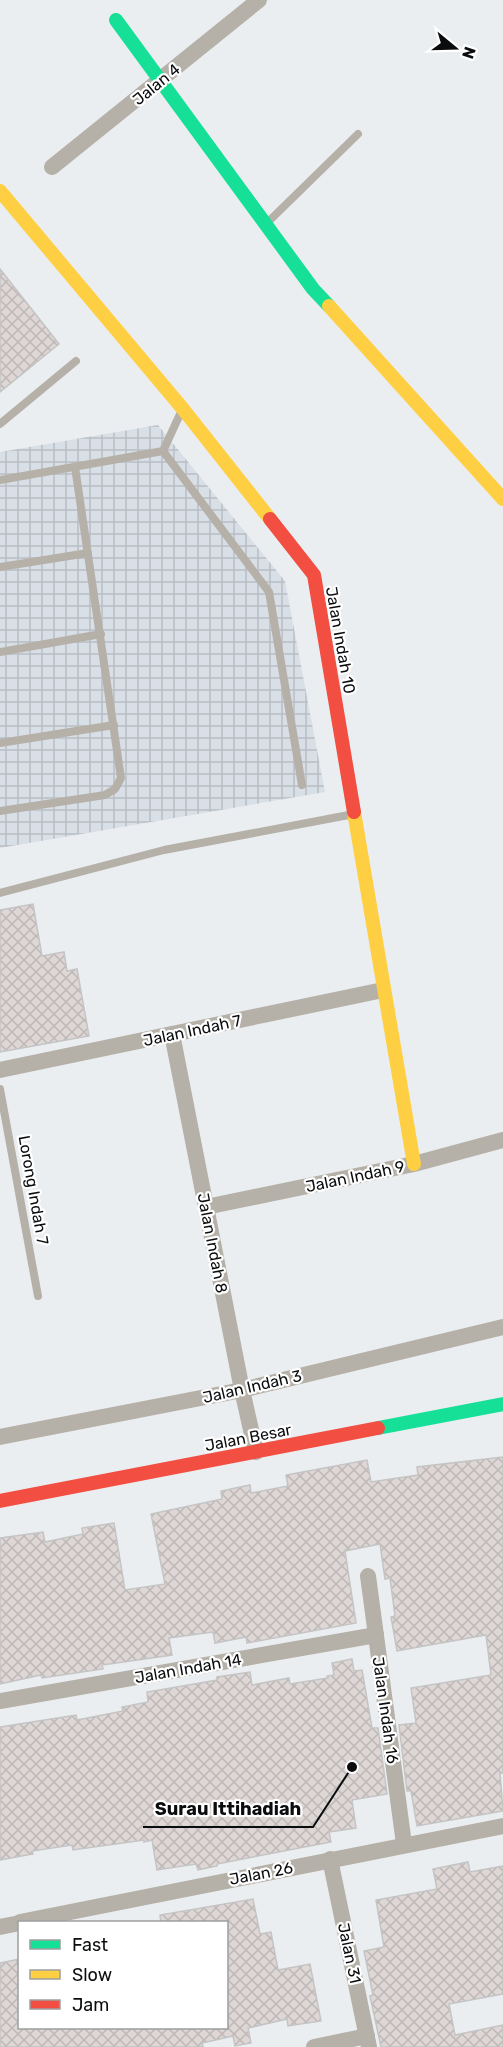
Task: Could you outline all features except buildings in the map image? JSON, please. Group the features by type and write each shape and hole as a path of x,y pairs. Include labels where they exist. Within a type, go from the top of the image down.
{"street":[{"name":"Jalan 4","path":"52,167 259,0"},
{"path":"116,20 313,289 503,499"},
{"name":"Jalan Indah 10","path":"0,191 183,409 314,575 414,1164"},
{"name":"Jalan Indah 7","path":"0,1070 383,990"},
{"name":"Jalan Indah 8","path":"172,1034 256,1452"},
{"name":"Jalan Indah 9","path":"206,1207 414,1164 503,1140"},
{"name":"Jalan Indah 3","path":"0,1437 242,1390 503,1327"},
{"name":"Jalan Besar","path":"0,1501 503,1404"},
{"name":"Jalan Indah 16","path":"368,1576 404,1845"},
{"name":"Jalan Indah 14","path":"0,1701 376,1635"},
{"name":"Jalan 26","path":"30,1921 503,1826"},
{"name":"Jalan 31","path":"330,1859 368,2042"},
{"name":"Jalan 26","path":"0,1927 18,1923"},
{"path":"314,2047 368,2042"}],"lane":[{"path":"265,225 358,134"},
{"path":"0,424 76,361"},
{"path":"163,451 183,409"},
{"path":"0,480 163,451"},
{"path":"163,451 269,592 302,785"},
{"path":"0,811 105,795 115,789 121,777 75,467"},
{"path":"0,567 88,553"},
{"path":"0,652 101,634"},
{"path":"0,743 114,725"},
{"path":"0,893 164,850 354,814"},
{"name":"Lorong Indah 7","path":"0,1089 38,1296"}],"shaded area":[{"path":"158,425 285,581 325,792 0,848 0,452"}],"traffic: fast":[{"path":"116,20 313,289 329,306"},
{"path":"378,1428 503,1404"}],"traffic: slow":[{"path":"0,191 183,409 270,519"},
{"path":"329,306 503,499"},
{"path":"354,812 414,1164"}],"traffic: jam":[{"path":"270,519 314,575 354,812"},
{"path":"0,1501 378,1428"}],"place":[{"name":"Surau Ittihadiah","path":"352,1767"}]}
